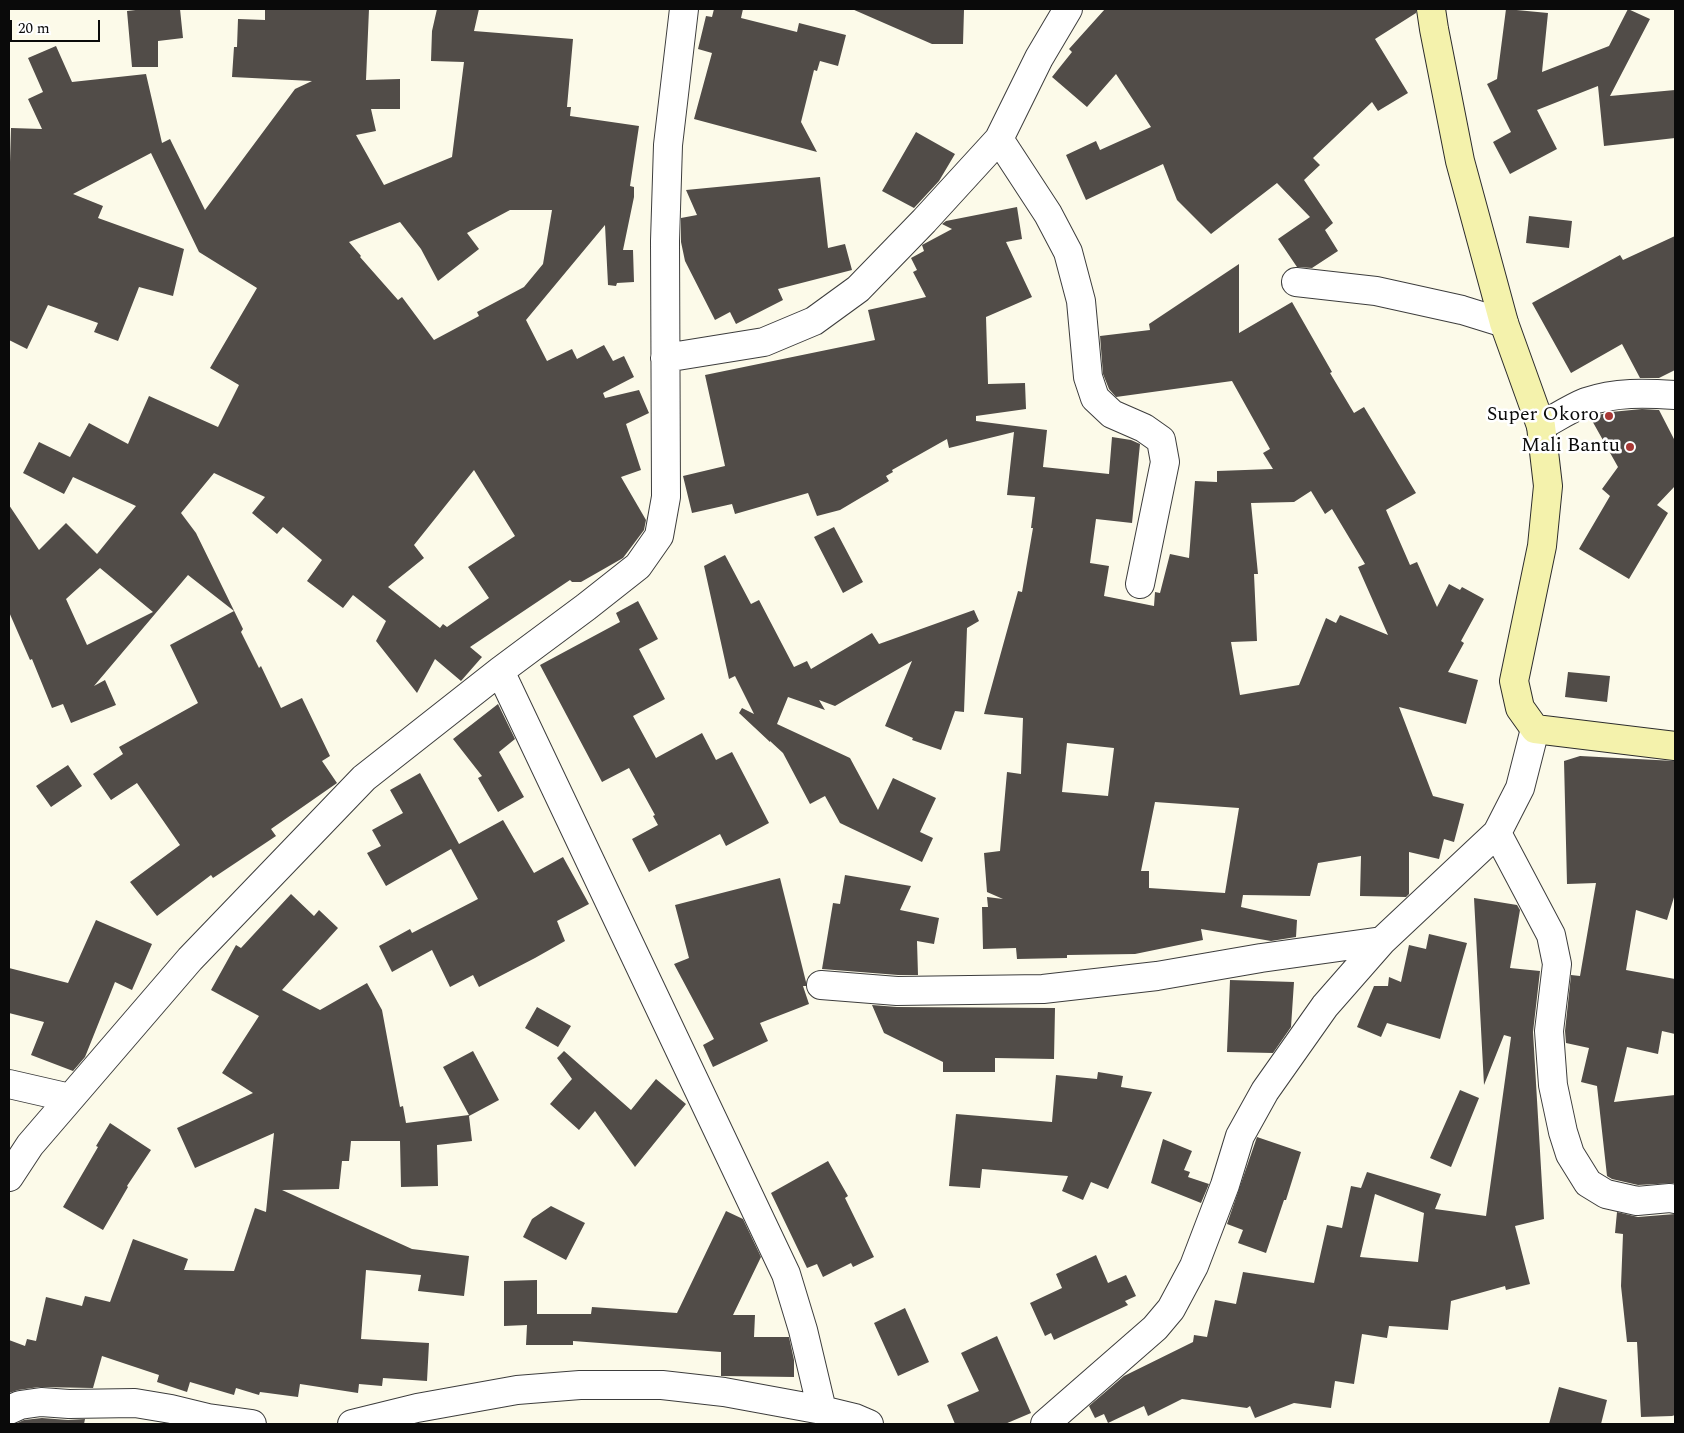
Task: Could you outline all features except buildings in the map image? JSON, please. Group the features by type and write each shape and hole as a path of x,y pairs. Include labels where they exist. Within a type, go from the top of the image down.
{"main road":[{"path":"1431,9 1460,161 1504,323 1541,426 1548,486 1542,546 1514,681 1520,708 1534,729 1675,746"}],"street":[{"path":"9,1177 30,1145 190,959 364,778 638,566 659,536 666,497 665,241 668,145 684,9"},
{"path":"665,358 764,342 814,321 858,289 924,221 999,139 1039,58 1068,9"},
{"path":"999,139 1048,214 1068,252 1081,301 1088,377 1095,398 1112,414 1144,428 1161,440 1166,462 1140,584"},
{"path":"1296,282 1376,291 1462,310 1504,323"},
{"path":"1541,426 1585,403 1608,396 1639,392 1675,394"},
{"path":"500,671 786,1274 803,1330 822,1410"},
{"path":"1045,1424 1155,1328 1170,1309 1194,1266 1225,1185 1240,1136 1265,1091 1325,1006 1382,941 1497,833 1520,788 1534,729"},
{"path":"1497,833 1551,935 1558,964 1549,1031 1553,1085 1563,1132 1570,1154 1588,1182 1606,1194 1637,1201 1675,1199"},
{"path":"821,985 897,991 1043,989 1157,976 1262,958 1382,941"},
{"path":"9,1084 70,1098"},
{"path":"352,1424 417,1408 517,1390 580,1385 662,1385 724,1392 822,1410 855,1418 869,1424"},
{"path":"9,1410 20,1405 41,1402 69,1404 135,1403 208,1418 252,1424"}],"place":[{"name":"Super Okoro","path":"1609,416"},
{"name":"Mali Bantu","path":"1630,447"}]}
